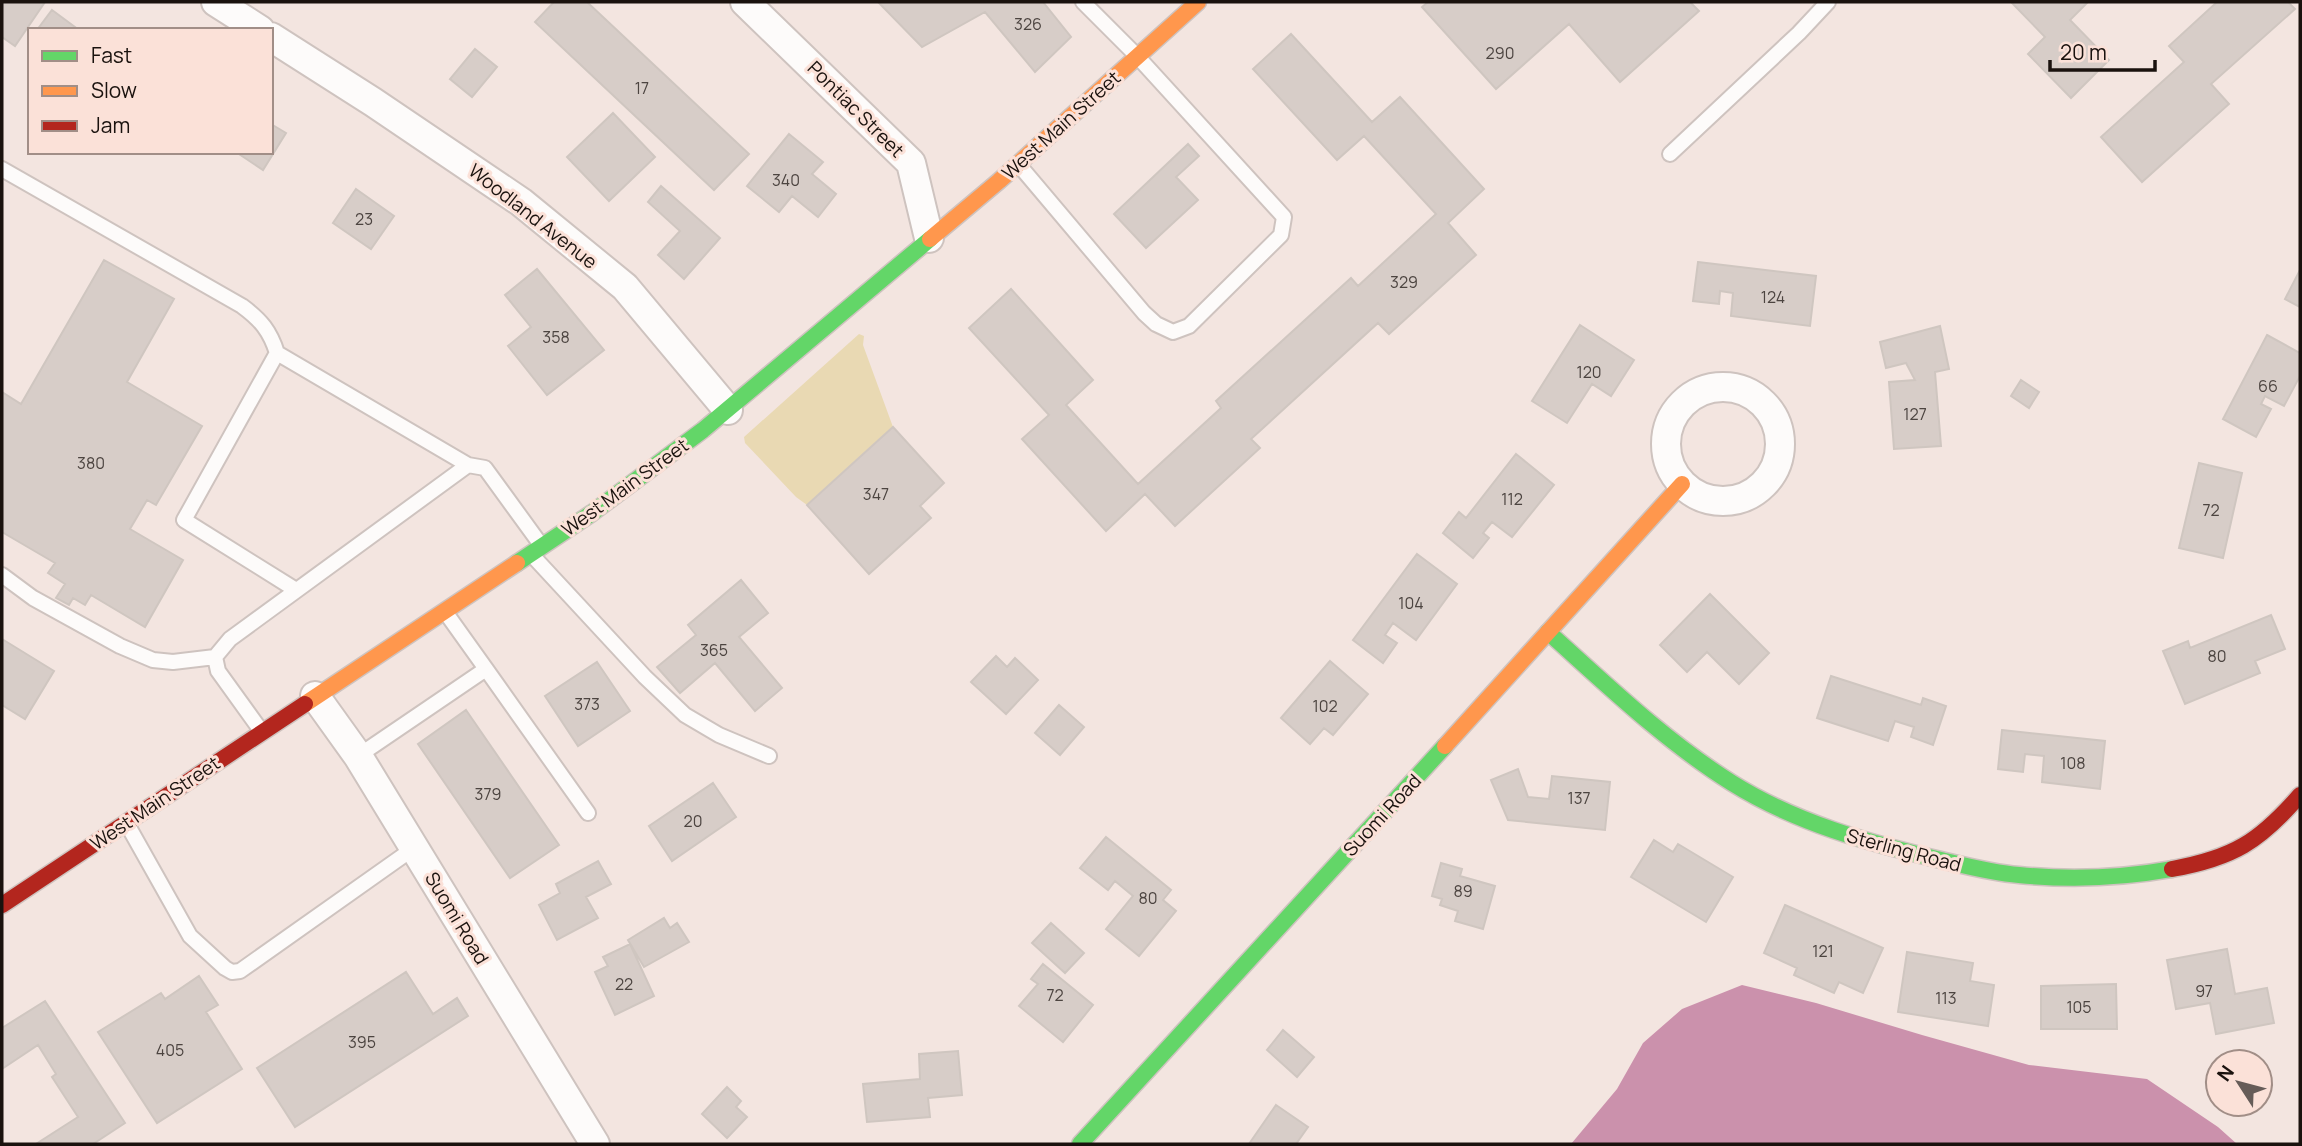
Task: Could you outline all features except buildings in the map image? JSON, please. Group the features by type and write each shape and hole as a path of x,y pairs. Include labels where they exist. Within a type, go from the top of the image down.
{"street":[{"path":"216,2 257,28"},
{"name":"Pontiac Street","path":"745,2 911,163 929,238"},
{"name":"West Main Street","path":"2,905 624,491 728,410 1018,164 1198,2"},
{"name":"Woodland Avenue","path":"273,38 521,202 625,287 728,410"},
{"path":"1718,387 1732,388 1745,391 1768,408 1779,432 1778,459 1765,482 1755,491 1731,501 1717,501 1704,498 1682,484 1668,459 1668,431 1681,406 1691,397 1718,387"},
{"name":"Suomi Road","path":"1080,1144 1682,484"},
{"name":"Sterling Road","path":"1548,632 1691,755 1764,801 1835,831 1979,869 2026,876 2072,878 2169,870 2235,852 2262,832 2300,795"},
{"name":"Suomi Road","path":"315,696 358,755 595,1144"}],"lane":[{"path":"1018,164 1144,313 1156,324 1173,332 1189,326 1281,235 1284,218 1137,56 1083,2"},
{"path":"1670,154 1799,33 1828,2"},
{"path":"2,169 242,306 260,319 271,333 277,353 468,465 485,468 536,549 645,677 685,715 719,735 769,756"},
{"path":"277,353 184,520 296,590"},
{"path":"2,575 33,598 120,646 153,660 173,662 215,657 230,639 468,465"},
{"path":"444,609 588,813"},
{"path":"215,657 218,671 262,732"},
{"path":"358,755 486,669"},
{"path":"127,823 190,936 232,972 240,971 414,848"}],"shaded area":[{"path":"859,334 864,336 863,345 893,427 807,505 796,497 745,443 744,437"},
{"path":"1742,985 1816,1003 2029,1065 2147,1079 2218,1127 2237,1144 1571,1144 1617,1089 1643,1043 1682,1009"}],"traffic: fast":[{"path":"517,563 592,513 703,430 930,239"},
{"path":"1548,632 1637,712 1707,767 1756,797 1807,820 1887,846 2009,874 2096,877 2172,869"},
{"path":"1080,1144 1445,746"}],"traffic: slow":[{"path":"930,239 999,181 1198,2"},
{"path":"1445,746 1682,484"},
{"path":"305,704 517,563"}],"traffic: jam":[{"path":"2,905 305,704"},
{"path":"2172,869 2212,859 2244,846 2271,825 2300,795"}]}
